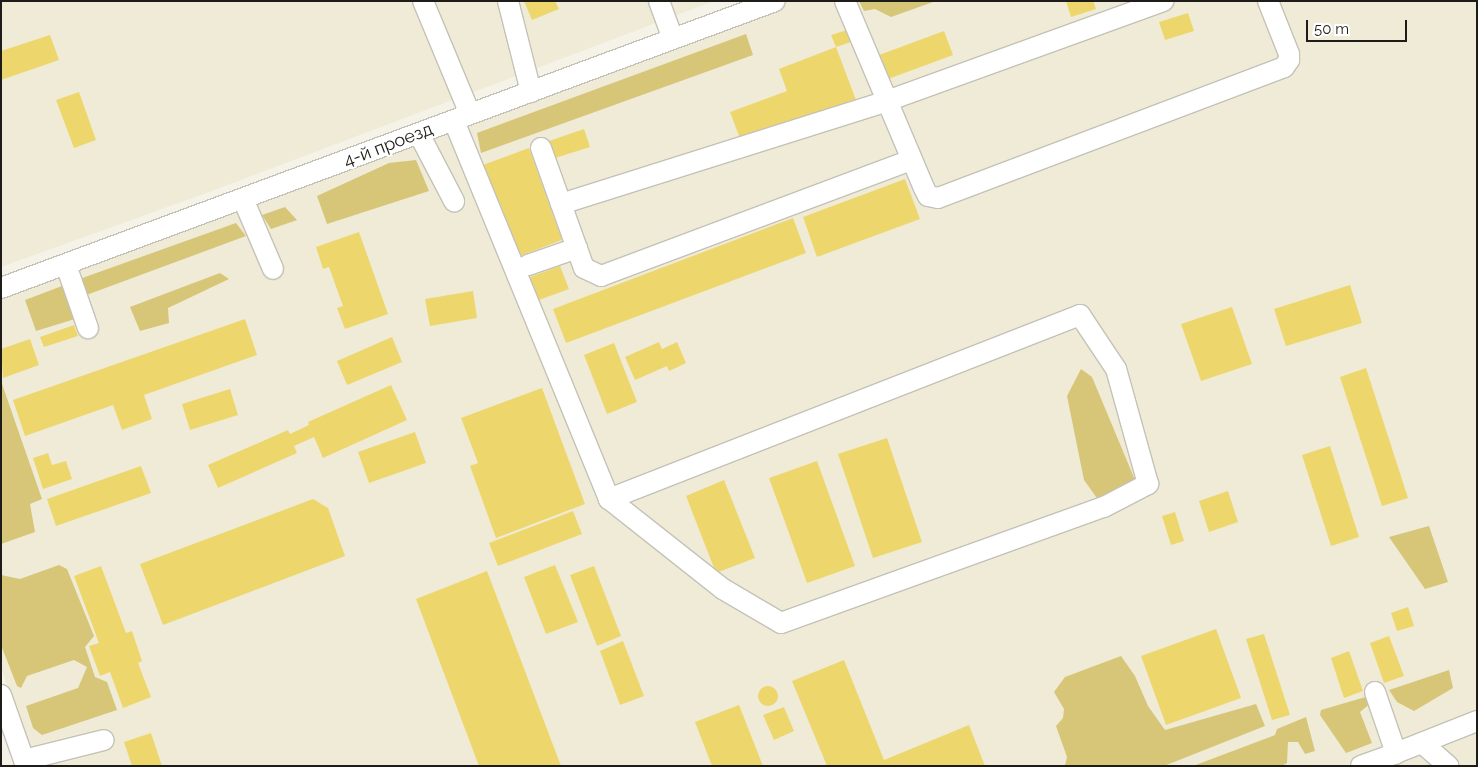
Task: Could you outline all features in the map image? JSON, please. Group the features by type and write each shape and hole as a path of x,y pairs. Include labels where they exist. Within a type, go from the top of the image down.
{"street":[{"path":"423,1 462,118 609,499 723,589 781,623 1104,507 1148,484 1116,369 1080,315 609,499"},
{"path":"508,1 531,92"},
{"path":"659,1 673,39"},
{"name":"4-й проезд","path":"1,288 775,1"},
{"path":"845,1 928,196 938,198 1284,67 1289,60 1289,54 1268,1"},
{"path":"561,204 888,101 1163,1"},
{"path":"419,134 454,201"},
{"path":"541,148 584,268 601,276 912,160"},
{"path":"243,199 273,269"},
{"path":"528,265 577,248"},
{"path":"66,265 88,328"},
{"path":"1375,692 1396,753"},
{"path":"1,695 25,763 104,740"},
{"path":"1362,766 1477,722"},
{"path":"1422,743 1448,766"}],"shaded area":[{"path":"1,1 714,1 201,195 1,267"},
{"path":"780,1 1477,1 1477,717 1344,766 36,766 1,668 1,298"},
{"path":"859,1 936,1 891,17 875,9 864,11"},
{"path":"746,34 753,55 481,153 477,133"},
{"path":"416,160 429,191 327,224 317,196 389,163"},
{"path":"285,207 297,220 271,229 262,215"},
{"path":"236,223 246,236 81,297 74,281"},
{"path":"220,273 229,279 168,308 169,323 140,331 130,307"},
{"path":"62,286 75,319 36,331 25,300"},
{"path":"1081,369 1092,377 1135,480 1099,501 1084,480 1067,396"},
{"path":"1,381 42,499 30,504 35,532 1,544"},
{"path":"1429,526 1448,582 1425,589 1389,537"},
{"path":"59,565 67,569 94,636 85,647 95,677 107,682 117,710 42,735 33,728 26,706 78,688 87,667 74,660 27,676 21,688 17,686 1,645 1,575 20,579"},
{"path":"1121,656 1135,676 1148,706 1165,730 1256,704 1265,726 1164,766 1065,766 1067,757 1056,726 1063,718 1064,709 1054,692 1065,677"},
{"path":"1449,670 1453,688 1414,711 1397,702 1389,690"},
{"path":"1369,696 1372,702 1360,712 1372,743 1346,753 1320,715 1321,710"},
{"path":"1306,717 1315,751 1305,754 1298,742 1288,742 1287,763 1281,766 1193,766 1275,735 1277,729"},
{"path":"1477,725 1477,766 1374,766"}],"building":[{"path":"524,1 555,1 559,9 532,20"},
{"path":"1066,1 1093,1 1096,9 1071,17"},
{"path":"1188,13 1194,31 1165,40 1159,22"},
{"path":"847,30 851,42 836,47 831,35"},
{"path":"944,31 953,55 888,79 879,55"},
{"path":"50,35 59,60 1,80 1,51"},
{"path":"836,47 856,100 742,144 730,112 787,91 779,69"},
{"path":"79,92 96,140 74,148 56,100"},
{"path":"584,129 590,147 552,159 546,142"},
{"path":"529,148 562,240 517,257 483,165"},
{"path":"905,179 920,219 817,257 803,217"},
{"path":"793,218 806,253 566,343 553,309"},
{"path":"359,232 388,314 345,329 337,308 343,306 329,267 323,269 316,247"},
{"path":"560,266 569,289 539,300 530,277"},
{"path":"1350,285 1362,323 1286,346 1274,309"},
{"path":"473,291 477,318 430,326 425,299"},
{"path":"1232,307 1252,364 1201,381 1181,324"},
{"path":"245,319 257,355 144,395 152,419 122,430 113,405 25,436 13,400"},
{"path":"74,325 78,336 44,347 40,337"},
{"path":"392,337 402,362 347,385 337,361"},
{"path":"30,339 39,365 3,378 1,349"},
{"path":"659,342 662,349 677,342 686,363 669,371 667,366 635,380 625,357"},
{"path":"614,343 637,402 607,414 584,355"},
{"path":"1366,368 1408,498 1382,506 1340,377"},
{"path":"391,385 407,420 323,458 314,437 294,446 297,453 218,488 208,465 288,430 290,434 309,425 308,422"},
{"path":"542,388 585,504 496,538 470,466 478,463 461,418"},
{"path":"230,389 238,415 190,430 182,404"},
{"path":"415,432 426,463 369,483 358,452"},
{"path":"887,438 922,542 873,558 838,454"},
{"path":"1330,446 1359,537 1331,546 1302,455"},
{"path":"48,453 52,465 66,461 72,479 43,489 33,458"},
{"path":"817,461 855,566 807,583 769,478"},
{"path":"141,466 151,493 56,526 47,499"},
{"path":"724,480 755,558 716,573 686,496"},
{"path":"1228,491 1238,522 1209,532 1199,501"},
{"path":"313,499 328,508 345,556 163,625 140,564"},
{"path":"573,511 582,534 498,566 489,543"},
{"path":"1175,512 1184,541 1171,545 1162,516"},
{"path":"555,565 578,622 546,634 524,577"},
{"path":"101,566 126,633 132,631 142,661 138,663 151,697 123,708 110,672 100,676 89,646 99,643 74,576"},
{"path":"594,566 621,636 597,646 570,575"},
{"path":"487,571 561,766 479,766 416,599"},
{"path":"1408,607 1414,626 1397,631 1391,613"},
{"path":"1216,629 1241,698 1166,725 1141,656"},
{"path":"1264,634 1290,715 1272,720 1246,639"},
{"path":"1389,636 1404,676 1384,683 1370,643"},
{"path":"623,641 644,696 620,705 600,651"},
{"path":"1349,651 1363,691 1344,698 1331,658"},
{"path":"844,660 884,760 969,725 985,766 827,766 792,681"},
{"path":"768,686 775,689 778,696 775,703 768,706 761,703 758,696 761,689"},
{"path":"739,705 763,766 712,766 695,722"},
{"path":"784,707 794,731 774,740 763,715"},
{"path":"151,733 162,766 132,766 124,742"}]}
